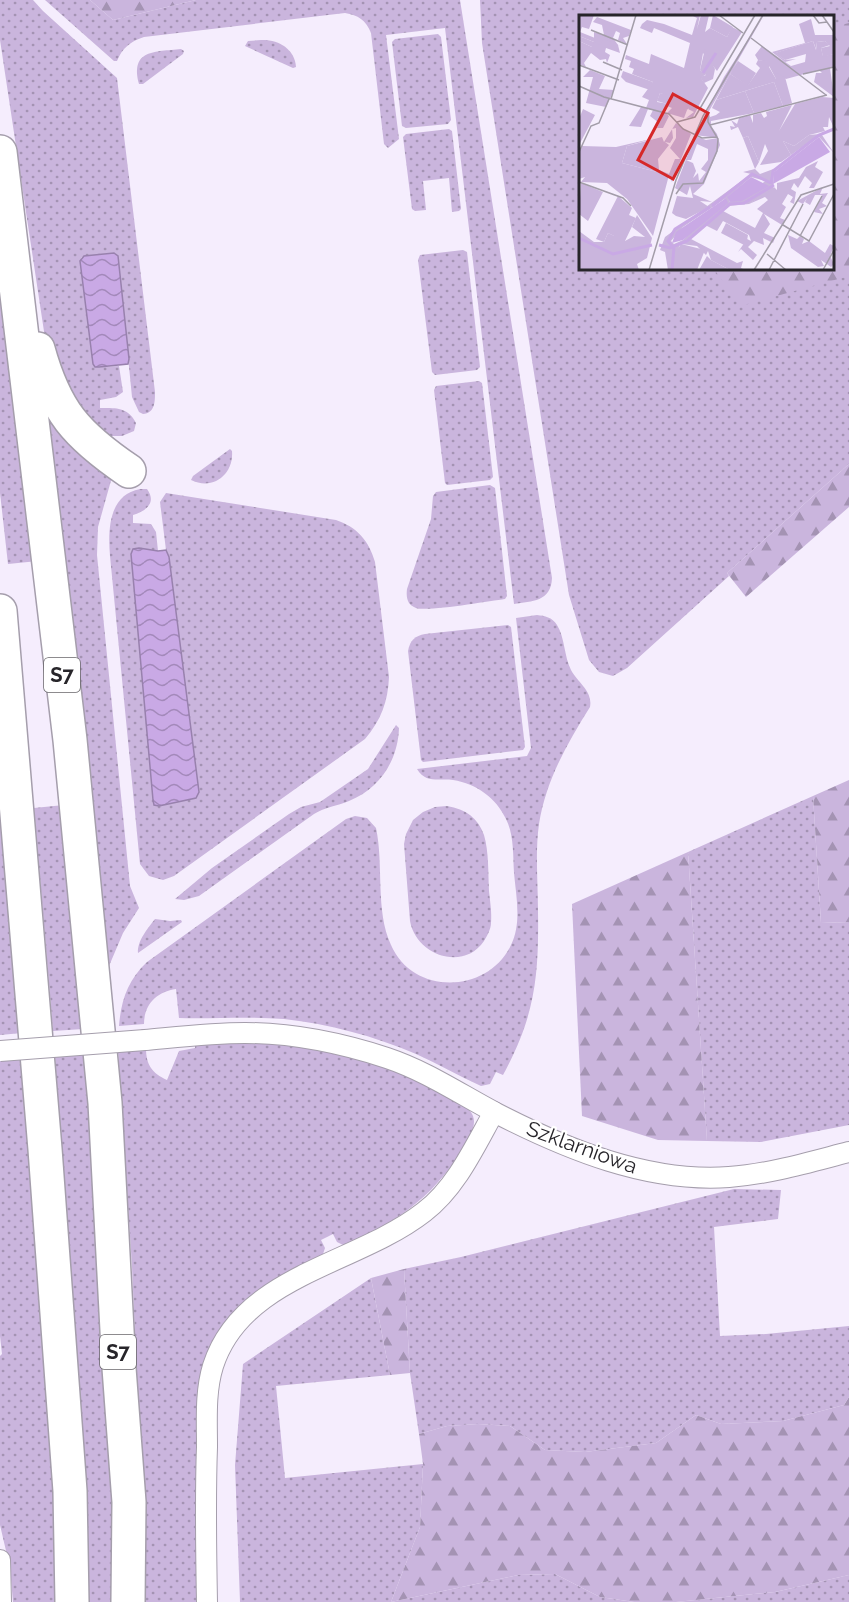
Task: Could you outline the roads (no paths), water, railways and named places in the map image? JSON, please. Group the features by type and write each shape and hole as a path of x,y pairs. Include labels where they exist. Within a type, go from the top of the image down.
{"highway":[{"name":"S7","path":"0,152 70,740 105,1103 119,1368 129,1502 128,1602"},
{"path":"12,248 52,393 73,424 100,450 129,471"},
{"path":"0,611 8,684 69,1467 72,1602"},
{"path":"0,649 8,684"},
{"path":"105,1103 117,978"}],"street":[{"name":"Szklarniowa","path":"0,1051 244,1033 310,1038 355,1048 408,1067 446,1084 494,1112 543,1136 589,1154 649,1171 688,1176 727,1177 758,1173 849,1152"},
{"path":"207,1602 205,1520 208,1390 213,1367 221,1348 243,1315 274,1290 379,1241 403,1228 427,1210 448,1187 468,1158 494,1112"},
{"path":"0,1560 1,1602"}],"water":[{"path":"114,253 118,256 129,359 128,364 95,367 80,261 84,256"},
{"path":"133,549 166,550 169,557 199,792 196,798 159,806 154,805 153,800 131,554"}]}
